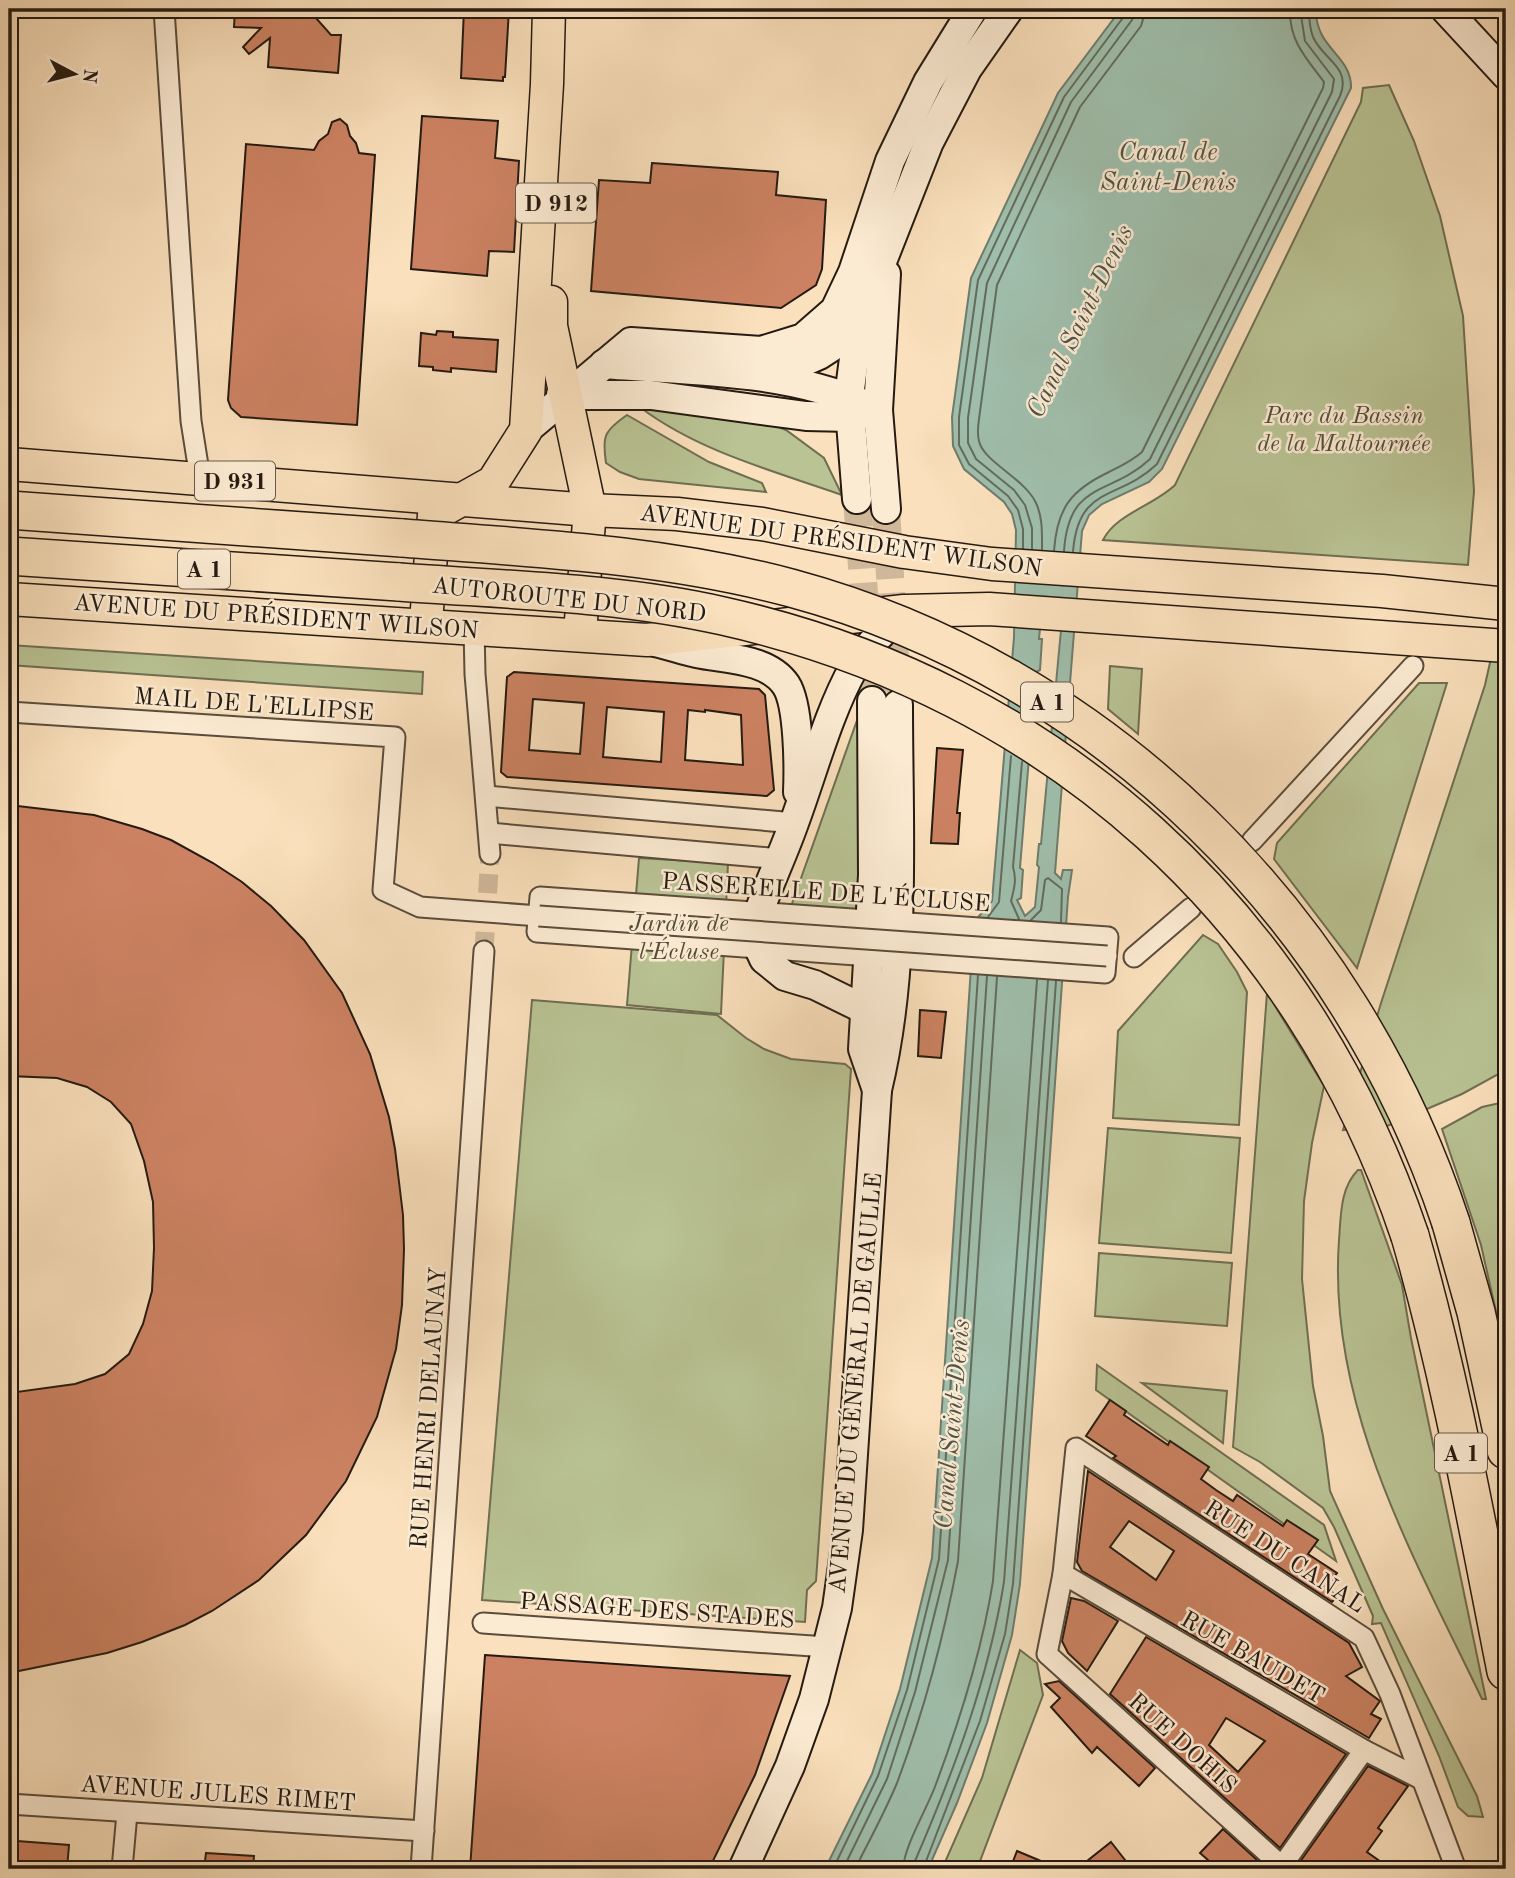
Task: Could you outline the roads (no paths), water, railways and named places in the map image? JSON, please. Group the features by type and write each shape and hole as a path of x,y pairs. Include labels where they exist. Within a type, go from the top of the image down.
{"highway":[{"name":"AUTOROUTE DU NORD","path":"9,510 402,538 639,559 719,571 835,602 910,631 984,666 1056,708 1121,754 1184,807 1242,863 1318,957 1363,1027 1402,1098 1433,1170 1451,1223 1476,1312 1506,1450"},
{"name":"AUTOROUTE DU NORD","path":"9,556 559,594 647,603 720,615 842,649 918,680 992,718 1089,783 1148,831 1213,896 1269,961 1328,1051 1383,1161 1424,1284 1506,1671"}],"main road":[{"name":"D 912","path":"426,625 434,514 493,482 526,430 549,9"},
{"name":"D 912","path":"567,9 552,260 551,326 590,510 579,635"},
{"name":"AVENUE DU PRÉSIDENT WILSON","path":"9,464 590,510 677,514 762,524 904,552 992,564 1382,591 1506,604"},
{"name":"AVENUE DU PRÉSIDENT WILSON","path":"9,599 647,640 904,611 989,608 1506,646"}],"street":[{"path":"164,9 191,421 200,478"},
{"path":"526,430 631,342 761,351 803,338 835,310 853,272 890,161 928,82 973,9"},
{"path":"857,499 849,407 859,320 929,142 967,69 1009,9"},
{"path":"1445,9 1506,75"},
{"path":"886,509 878,410 887,250"},
{"path":"769,377 819,355 836,344 859,320"},
{"path":"604,365 769,377 849,407 878,410"},
{"path":"529,394 651,395 806,416 849,407"},
{"path":"806,416 853,461"},
{"path":"815,985 866,971 892,988 864,1009 815,985 785,976 764,959 752,933 759,908 853,667 866,648 904,611"},
{"path":"474,628 475,674 490,854"},
{"path":"647,640 748,662 772,671 784,682 793,702 799,764 796,817"},
{"path":"1252,841 1413,666"},
{"name":"AVENUE DU GÉNÉRAL DE GAULLE","path":"743,1869 790,1766 814,1699 836,1608 848,1530 877,1090 887,1047 898,911 885,703 863,1049 877,1090"},
{"name":"MAIL DE L'ELLIPSE","path":"9,712 395,737 383,890 420,906 539,916"},
{"path":"486,796 796,817"},
{"path":"489,833 780,859"},
{"path":"1134,957 1191,908"},
{"name":"PASSERELLE DE L'ÉCLUSE","path":"539,916 1107,956"},
{"name":"RUE HENRI DELAUNAY","path":"421,1869 484,951"},
{"name":"RUE DU CANAL","path":"1063,1574 1076,1448 1364,1638 1390,1694 1456,1869"},
{"name":"RUE DOHIS","path":"1063,1574 1047,1654 1284,1868"},
{"name":"RUE BAUDET","path":"1063,1574 1364,1750 1421,1779"},
{"name":"PASSAGE DES STADES","path":"483,1623 827,1647"},
{"path":"1284,1868 1364,1750"},
{"name":"AVENUE JULES RIMET","path":"9,1804 424,1831"},
{"path":"122,1869 127,1813"}],"water":[{"path":"1121,9 1316,9 1321,34 1346,67 1351,88 1162,469 1149,482 1102,504 1089,515 1082,531 1055,873 1061,879 1063,870 1072,870 1020,1584 1012,1635 987,1723 957,1803 928,1869 825,1869 872,1774 900,1689 932,1558 974,922 992,901 1014,637 1016,530 1012,514 1004,502 964,469 953,446 952,417 971,278 1058,93","holes":["1048,605 1057,606 1061,630 1035,907 1025,916 1017,900 1021,898 1023,870 1020,868 1036,672 1040,670 1040,628"]}],"tunnel":[{"path":"857,499 872,701"},
{"path":"886,509 897,692"},
{"path":"484,951 490,854"}],"water label":[{"name":"Canal de Saint-Denis","path":"1168,166"},
{"name":"Canal Saint-Denis","path":"1079,321"},
{"name":"Canal Saint-Denis","path":"951,1424"}],"park label":[{"name":"Parc du Bassin de la Maltournée","path":"1344,429"},
{"name":"Jardin de l'Écluse","path":"679,937"}]}
